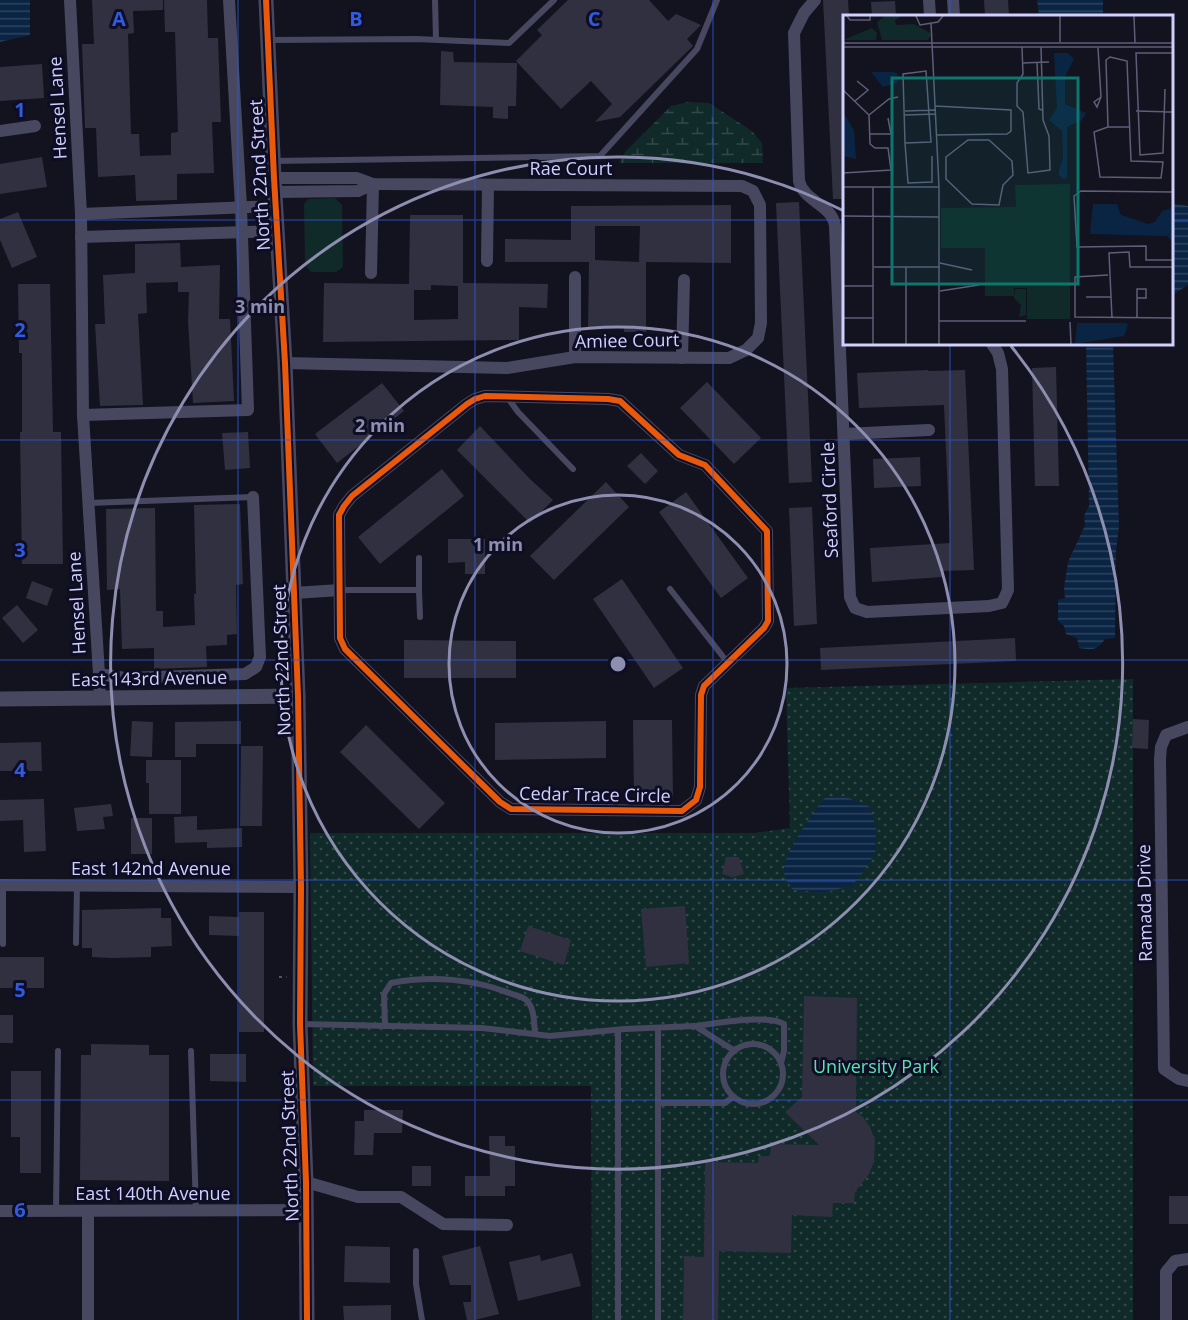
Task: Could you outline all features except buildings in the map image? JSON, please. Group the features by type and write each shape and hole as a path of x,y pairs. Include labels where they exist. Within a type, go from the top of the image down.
{"street":[{"name":"Hensel Lane","path":"70,0 81,214 83,415 99,674 125,678 245,674 256,667 260,657 253,497"},
{"path":"83,415 248,410 241,207 229,0"},
{"name":"North 22nd Street","path":"266,0 285,363 298,696 301,888 300,1024 307,1210 307,1320"},
{"name":"Seaford Circle","path":"815,0 804,13 794,33 799,181 801,189 834,219 850,597 855,608 867,612 989,606 1002,603 1008,590 1002,369 998,353 993,345"},
{"path":"929,0 930,15"},
{"path":"953,0 954,15"},
{"path":"0,131 35,126"},
{"name":"Rae Court","path":"241,207 275,192 357,178 373,184 742,186 753,190 760,205"},
{"path":"372,273 373,184"},
{"path":"488,185 488,261"},
{"name":"Amiee Court","path":"285,363 507,368 575,357 729,358 746,350 758,338 761,323 760,205"},
{"path":"81,214 241,207"},
{"path":"81,237 277,231"},
{"path":"575,277 575,357"},
{"path":"682,358 684,280"},
{"name":"Cedar Trace Circle","path":"485,396 508,398 620,401 679,455 705,465 767,531 768,621 764,628 704,686 701,695 700,787 696,800 682,811 522,810 511,808 500,802 345,649 340,638 339,515 344,506 352,496 475,399 485,396"},
{"path":"844,434 928,430"},
{"path":"294,593 340,590"},
{"path":"99,674 100,698"},
{"name":"East 143rd Avenue","path":"0,699 298,696"},
{"name":"Ramada Drive","path":"1188,727 1166,735 1161,747 1160,759 1164,1070 1179,1079 1188,1081"},
{"name":"East 142nd Avenue","path":"1,885 301,888"},
{"path":"306,1182 358,1197 401,1197 442,1224 507,1225"},
{"name":"East 140th Avenue","path":"0,1211 307,1210"},
{"path":"88,1211 88,1320"},
{"path":"1166,1320 1166,1272 1175,1261 1188,1259"}],"lane":[{"path":"435,0 436,39"},
{"path":"268,40 436,39 509,43 554,0"},
{"path":"273,161 600,156 697,49 717,0"},
{"path":"508,398 518,412 573,469"},
{"path":"88,503 253,497"},
{"path":"419,558 420,617"},
{"path":"670,589 728,663"},
{"path":"340,590 419,590"},
{"path":"1,885 3,944"},
{"path":"76,943 77,886"},
{"path":"385,1026 384,994 391,983 411,979 456,980 494,987 525,999 532,1011 535,1034"},
{"path":"300,1024 482,1028 550,1036 696,1026 733,1021 777,1020 784,1024 782,1083 778,1092 771,1099 751,1104 742,1102 728,1090 723,1073 725,1065 735,1051 752,1045 761,1046 769,1049 781,1063"},
{"path":"696,1026 735,1051"},
{"path":"658,1028 658,1320"},
{"path":"618,1030 618,1320"},
{"path":"56,1211 58,1050"},
{"path":"191,1051 196,1211"},
{"path":"658,1103 725,1103 733,1096"},
{"path":"416,1251 416,1284 422,1320"}],"green space":[{"path":"688,102 709,103 752,131 762,143 763,163 619,163 625,152 671,106"},
{"path":"335,198 342,205 343,267 336,272 311,272 305,265 304,204 308,199"},
{"name":"University Park","path":"1133,679 1133,1320 592,1320 591,1086 313,1086 310,833 754,833 790,828 786,688"}],"water":[{"path":"0,0 30,0 30,35 0,42"},
{"path":"1037,0 1103,0 1103,15 1039,15"},
{"path":"1173,203 1188,206 1188,285 1173,294"},
{"path":"1086,345 1113,345 1119,526 1116,551 1115,638 1105,639 1097,648 1091,649 1079,648 1077,638 1066,634 1064,626 1058,621 1058,600 1065,598 1064,587 1068,562 1085,525 1084,516 1089,506"},
{"path":"844,796 870,807 876,828 875,852 869,863 852,886 821,893 792,889 784,872 793,845 825,798"}],"cycle path":[{"path":"266,0 285,363 298,696 301,887 300,1024 306,1182 307,1320"},
{"path":"485,396 620,401 679,455 705,465 767,531 768,621 764,628 704,686 701,695 700,787 696,800 682,811 511,809 500,802 345,649 340,638 339,515 352,496 467,404 485,396"}]}
